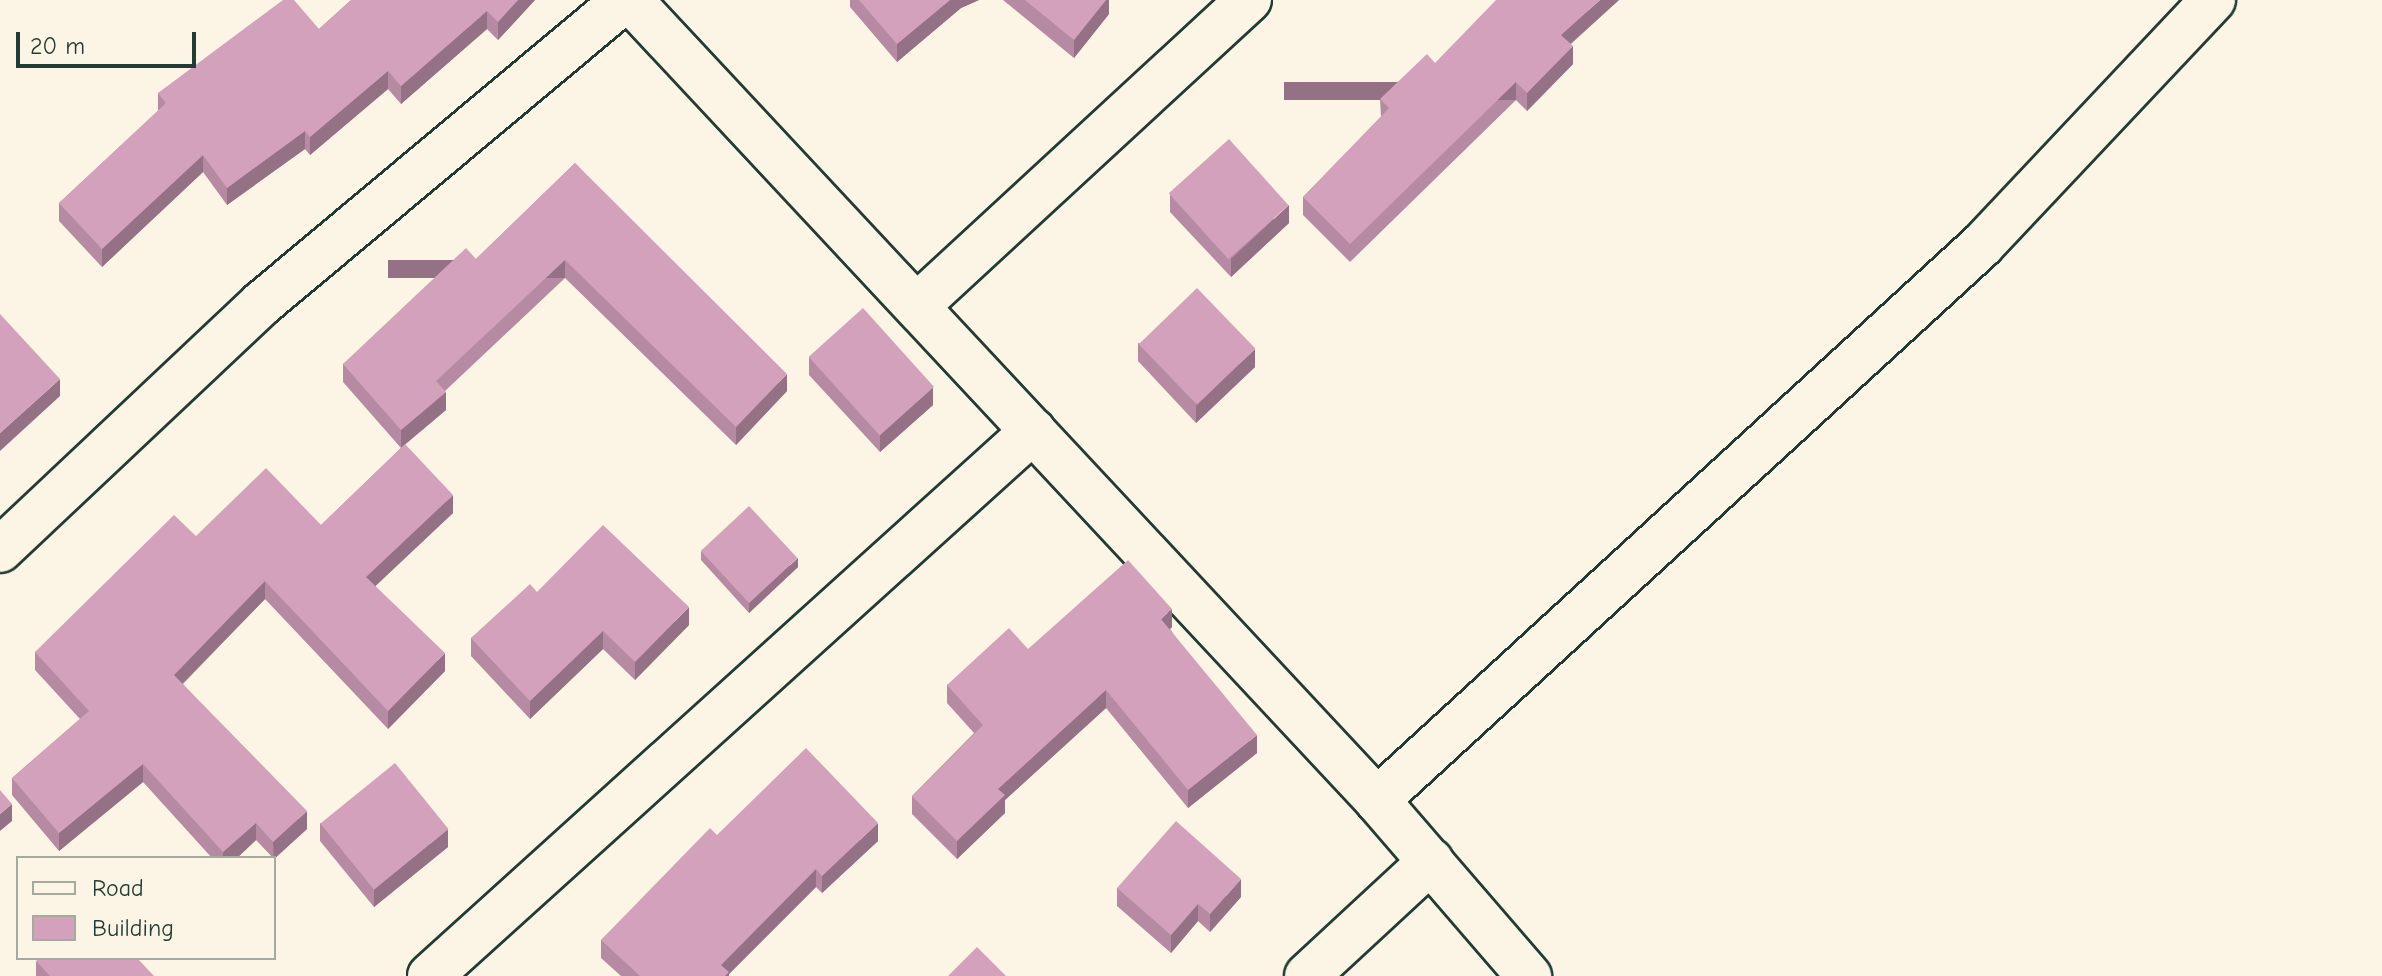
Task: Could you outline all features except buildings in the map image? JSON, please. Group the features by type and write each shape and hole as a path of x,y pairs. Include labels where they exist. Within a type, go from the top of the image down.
{"street":[{"path":"0,550 261,304 627,0 919,304 1033,431 1377,800 1529,976"},
{"path":"919,304 1249,0"},
{"path":"1377,800 1982,245 2213,0"},
{"path":"430,976 1033,431"},
{"path":"1307,976 1431,861"}]}
